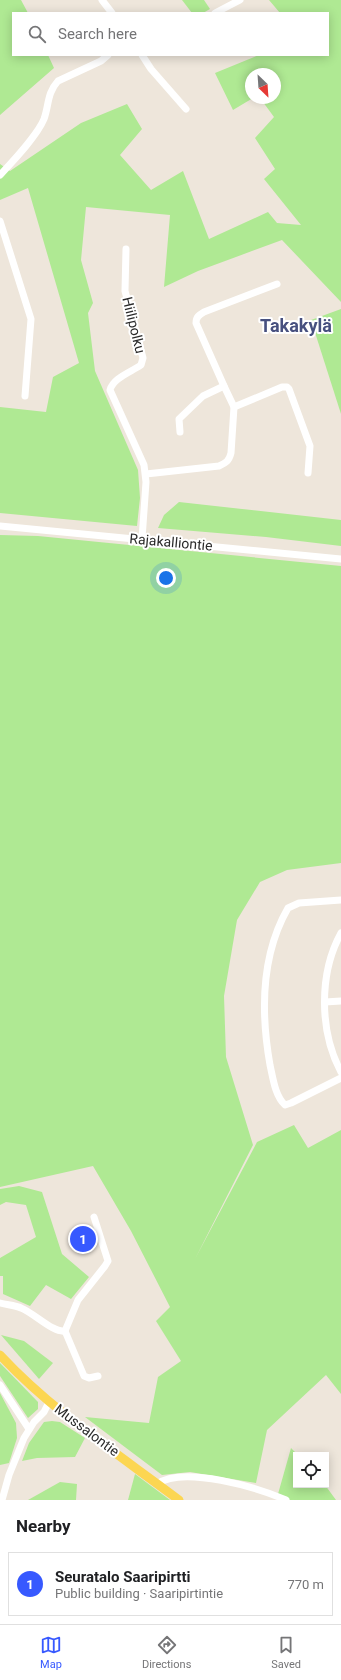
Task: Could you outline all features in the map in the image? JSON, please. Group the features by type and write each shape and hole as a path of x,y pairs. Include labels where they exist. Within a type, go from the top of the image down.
{"main road":[{"name":"Mussalontie","path":"0,1355 49,1402 179,1500"}],"street":[{"path":"102,0 111,12"},
{"path":"216,12 240,0"},
{"path":"0,175 28,142 44,119 48,98 53,87 58,81 101,61 107,56"},
{"path":"143,56 151,69 186,109"},
{"path":"0,222 3,241 31,319 25,396"},
{"name":"Hiilipolku","path":"126,248 125,291 143,358 141,365 115,381 110,390 139,453 146,474"},
{"path":"142,539 146,474 219,466 226,463 231,453 234,407 196,323 196,319 204,312 277,284"},
{"path":"180,432 179,419 204,396 224,386"},
{"path":"234,407 282,387 286,386 289,388 310,446 308,473"},
{"name":"Rajakalliontie","path":"0,526 341,560"},
{"path":"341,900 299,903 292,905 284,913 268,962 264,1023 272,1075 278,1094 285,1104 291,1103 341,1078"},
{"path":"341,933 331,954 325,988 329,1036 341,1072"},
{"path":"325,1002 341,1001"},
{"path":"94,1217 108,1261 106,1266 78,1300 65,1330 84,1376 89,1378 98,1376"},
{"path":"0,1303 20,1307 54,1328 61,1331 65,1330"},
{"path":"0,1385 29,1429"},
{"path":"2,1500 9,1475 29,1429 44,1412 49,1402"},
{"path":"157,1484 164,1479 173,1478 216,1479 268,1492 286,1500"}],"green space":[{"path":"0,0 21,0 27,12 12,12 12,56 48,56 54,68 0,115"},
{"path":"182,0 204,0 210,9 205,12 191,12"},
{"path":"269,0 341,0 341,302 282,240 198,271 164,287 170,215 86,207 81,260 93,303 88,313 95,371 138,470 140,498 137,526 0,513 0,407 46,412 53,377 79,363 28,188 0,200 0,164 10,171 81,123 127,104 142,129 120,155 151,190 183,171 209,239 268,212 277,223 301,225 264,179 275,169 255,138 274,117 264,104 281,104 281,68 245,68 245,103 233,110 215,73 257,56 329,56 329,12 279,12"},
{"path":"341,309 341,414 311,320"},
{"path":"179,502 341,520 341,546 266,537 158,528 164,515"},
{"path":"0,535 38,536 341,566 341,863 287,870 260,882 237,920 224,996 226,1057 253,1145 195,1259 257,1142 294,1125 308,1148 341,1130 341,1394 326,1375 267,1430 256,1483 190,1472 162,1475 85,1417 149,1423 158,1377 181,1361 156,1321 170,1307 131,1231 93,1166 0,1187"},
{"path":"19,1186 42,1192 62,1254 89,1277 71,1299 46,1285 30,1306 3,1294 3,1276 0,1276 0,1258 36,1237 26,1205 6,1202 0,1205 0,1189"},
{"path":"1,1335 24,1341 53,1363 39,1379"},
{"path":"0,1363 38,1402 38,1409 28,1418 0,1376"},
{"path":"0,1393 16,1423 17,1438 9,1463 0,1465"},
{"path":"44,1422 60,1422 85,1438 75,1457 37,1458 22,1461 29,1443"},
{"path":"291,1448 295,1452 293,1452 293,1488 327,1488 336,1500 289,1500 278,1494"},
{"path":"135,1474 170,1500 128,1500"},
{"path":"60,1482 77,1484 76,1500 28,1500"}],"place":[{"name":"Seuratalo Saaripirtti","path":"83,1239"}],"district":[{"name":"Takakylä","path":"296,325"}]}
